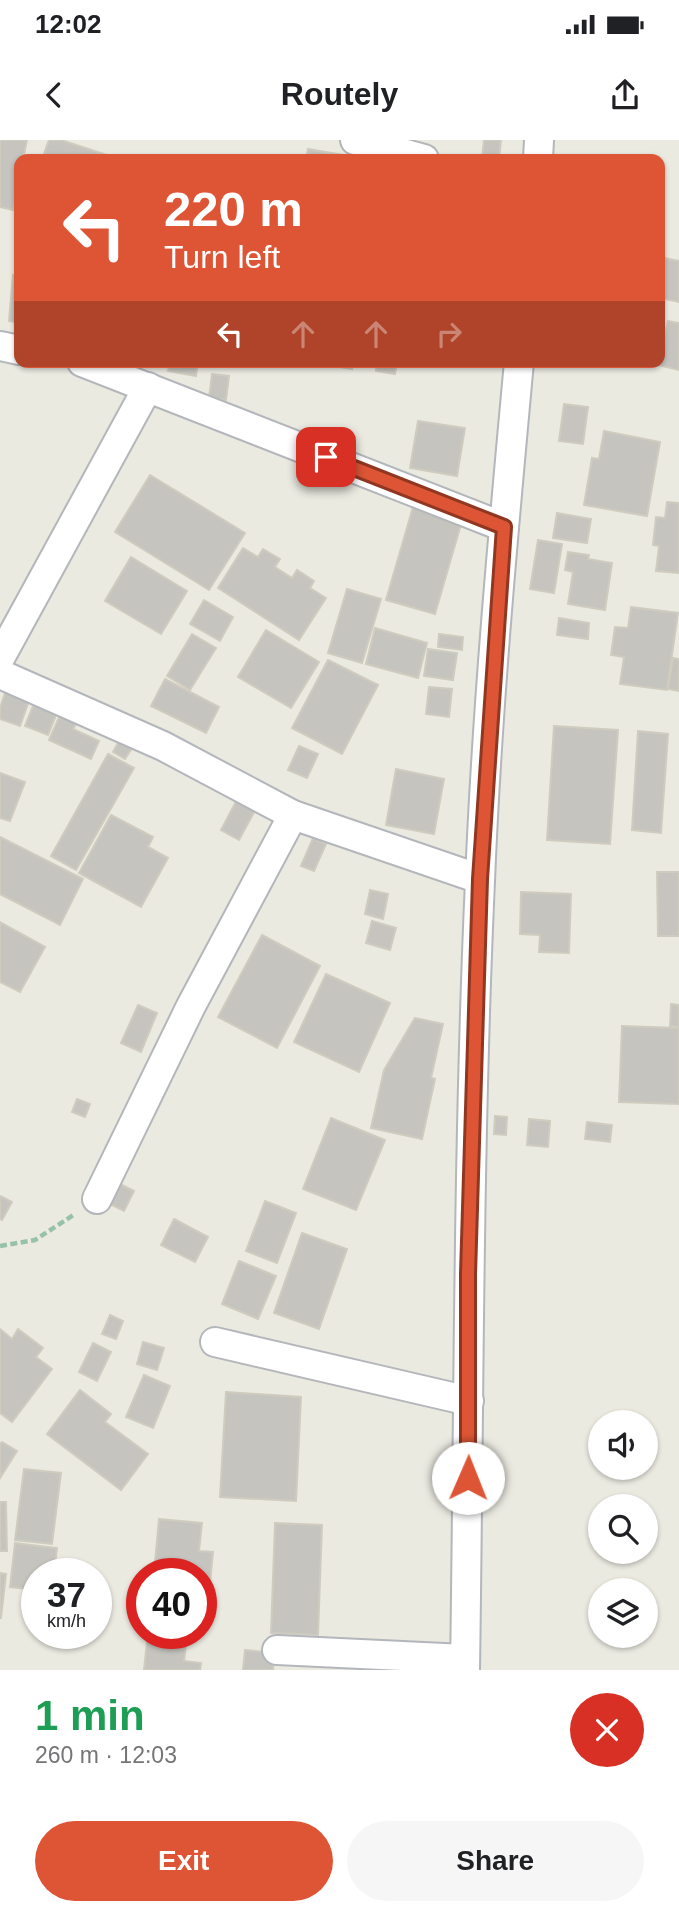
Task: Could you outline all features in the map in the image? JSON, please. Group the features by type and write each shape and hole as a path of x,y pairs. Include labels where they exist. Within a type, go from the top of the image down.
{"street":[{"path":"355,140 390,154"},
{"path":"98,368 504,527"},
{"path":"277,1650 465,1665 468,1274 480,879 504,527 518,368"},
{"path":"0,658 148,387"},
{"path":"0,674 163,746 293,815 480,879"},
{"path":"97,1199 191,1006 293,815"},
{"path":"215,1342 469,1401"}],"path":[{"path":"0,1246 35,1240 97,1199"}],"building":[{"path":"0,140 27,140 24,154 14,154 13,210 0,207"},
{"path":"49,140 61,140 104,154 44,154"},
{"path":"484,140 501,140 500,154 483,154"},
{"path":"308,149 338,154 307,154"},
{"path":"665,258 679,261 679,302 665,299"},
{"path":"13,275 14,322 9,321"},
{"path":"668,321 679,323 679,370 665,367 665,334"},
{"path":"169,368 197,368 196,376 168,371"},
{"path":"376,368 396,368 395,374 376,371"},
{"path":"212,374 229,376 226,400 209,398"},
{"path":"564,404 588,407 583,444 559,441"},
{"path":"418,421 465,428 457,476 410,468"},
{"path":"604,431 660,442 647,516 584,505 592,458 599,459"},
{"path":"150,475 245,533 209,590 115,532"},
{"path":"415,500 464,514 435,614 386,600"},
{"path":"667,502 679,503 679,573 656,571 659,546 653,545 656,517 665,518"},
{"path":"557,513 591,519 587,543 553,538"},
{"path":"538,540 562,544 554,593 530,589"},
{"path":"243,548 258,557 263,549 280,559 275,567 292,578 297,570 314,581 310,588 326,598 299,640 218,588"},
{"path":"568,552 589,555 588,559 612,563 605,610 568,604 573,572 565,570"},
{"path":"131,557 187,591 161,634 105,601"},
{"path":"347,589 381,599 362,663 328,653"},
{"path":"204,600 233,617 220,641 190,624"},
{"path":"631,607 678,613 667,690 620,684 624,657 611,655 615,627 628,628"},
{"path":"559,618 589,623 588,639 557,635"},
{"path":"375,628 427,643 418,678 366,664"},
{"path":"266,630 319,662 291,708 238,677"},
{"path":"192,634 216,648 190,690 167,676"},
{"path":"439,634 463,637 462,650 438,647"},
{"path":"428,649 457,653 453,680 424,676"},
{"path":"673,658 679,659 679,691 668,689"},
{"path":"328,660 378,685 342,754 292,728"},
{"path":"165,679 219,707 206,733 151,706"},
{"path":"429,687 452,689 449,717 426,714"},
{"path":"6,690 30,698 20,726 0,719 0,708"},
{"path":"35,701 58,710 48,735 25,726"},
{"path":"60,715 77,722 73,729 99,741 91,759 49,740"},
{"path":"554,726 618,730 610,844 547,840"},
{"path":"638,731 668,734 661,833 632,830"},
{"path":"119,741 132,748 125,759 113,752"},
{"path":"299,746 318,754 307,778 288,770"},
{"path":"108,754 134,768 76,870 51,856"},
{"path":"396,769 444,779 434,834 386,825"},
{"path":"0,773 25,782 10,821 0,818"},
{"path":"240,794 258,805 239,840 221,830"},
{"path":"111,815 153,837 148,847 168,858 141,907 79,873"},
{"path":"0,837 83,879 60,925 0,894"},
{"path":"313,838 326,844 314,871 301,866"},
{"path":"657,872 679,872 679,936 658,936"},
{"path":"370,890 388,894 383,919 365,914"},
{"path":"521,892 571,894 569,953 539,952 540,935 520,934"},
{"path":"372,921 396,928 390,950 366,943"},
{"path":"0,922 45,947 20,992 0,982"},
{"path":"262,935 320,966 277,1048 218,1017"},
{"path":"326,974 390,1003 359,1072 294,1042"},
{"path":"671,1004 679,1005 679,1027 670,1026"},
{"path":"138,1005 157,1013 141,1052 121,1043"},
{"path":"415,1018 443,1024 431,1078 435,1079 422,1139 371,1128 384,1070"},
{"path":"622,1026 679,1028 679,1104 619,1102"},
{"path":"77,1099 90,1104 85,1117 72,1112"},
{"path":"495,1116 507,1117 506,1135 494,1134"},
{"path":"331,1118 385,1140 356,1210 303,1189"},
{"path":"529,1119 550,1121 548,1147 527,1145"},
{"path":"587,1122 612,1125 610,1142 585,1139"},
{"path":"120,1184 134,1191 124,1211 110,1204"},
{"path":"0,1196 12,1202 2,1220 0,1219"},
{"path":"265,1201 296,1213 277,1263 246,1251"},
{"path":"174,1219 208,1237 195,1262 161,1245"},
{"path":"302,1233 347,1249 319,1329 274,1313"},
{"path":"239,1261 276,1276 258,1319 222,1304"},
{"path":"110,1315 123,1321 116,1339 102,1334"},
{"path":"0,1329 12,1339 18,1329 43,1348 36,1357 52,1369 12,1422 0,1413"},
{"path":"143,1342 164,1348 157,1370 137,1364"},
{"path":"93,1343 111,1352 97,1381 79,1372"},
{"path":"144,1375 170,1386 153,1428 126,1417"},
{"path":"80,1390 111,1414 105,1422 148,1454 121,1490 47,1434"},
{"path":"226,1392 301,1397 296,1501 220,1497"},
{"path":"2,1442 17,1451 0,1478 0,1444"},
{"path":"24,1469 61,1473 52,1544 15,1540"},
{"path":"0,1502 6,1502 7,1551 0,1551"},
{"path":"159,1519 202,1523 199,1551 213,1552 212,1558 155,1558"},
{"path":"275,1523 322,1525 318,1635 271,1633"},
{"path":"15,1543 57,1548 56,1558 21,1558 21,1588 10,1587"},
{"path":"0,1573 6,1574 1,1618 0,1618"},
{"path":"146,1649 186,1649 184,1661 201,1663 200,1670 144,1670"},
{"path":"245,1650 275,1653 273,1670 243,1670"}],"route":[{"path":"326,457 504,527 480,879 468,1274 468,1478"}]}
